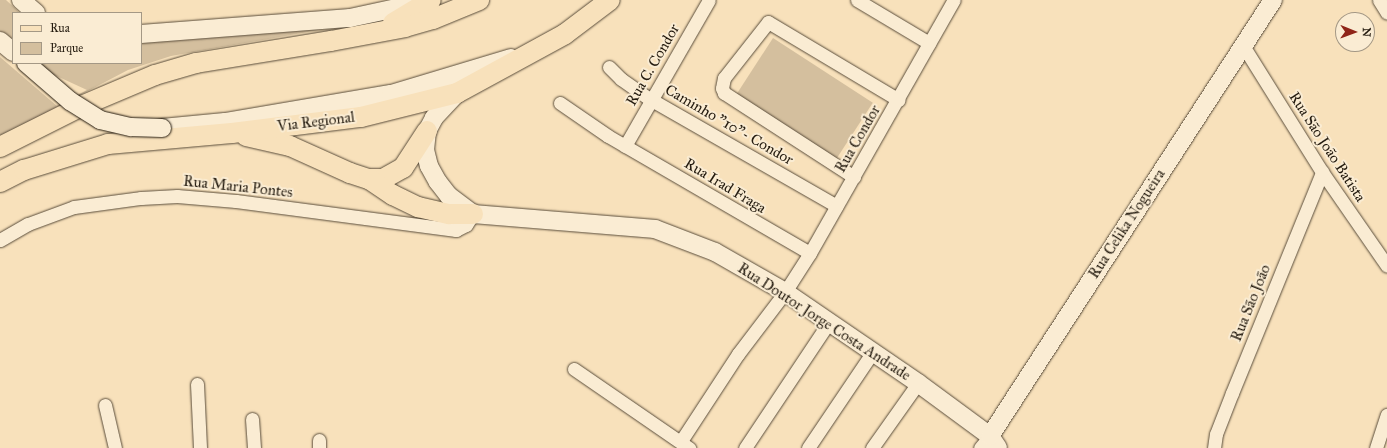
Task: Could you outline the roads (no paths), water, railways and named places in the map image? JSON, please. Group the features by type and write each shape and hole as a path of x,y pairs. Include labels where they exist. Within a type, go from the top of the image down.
{"main road":[{"path":"22,0 35,12"},
{"path":"380,32 430,0"},
{"path":"142,34 350,18 385,12 430,0"},
{"path":"0,147 84,105 155,75 196,62 380,32 434,19 479,0"},
{"name":"Via Regional","path":"0,182 24,170 108,144 232,133 361,117 457,93 540,48 585,20 610,0"},
{"name":"Rua Celika Nogueira","path":"989,444 1242,44 1273,0"},
{"path":"0,41 12,51"},
{"path":"27,64 70,101 100,120 131,127 162,128 232,121 391,94 540,48"},
{"path":"232,133 290,146 350,173 369,178 383,179 403,168 434,118 457,93"},
{"path":"427,131 425,150 429,166 448,196 473,214"},
{"path":"369,178 394,196 418,207 449,214 473,214"},
{"name":"Rua Doutor Jorge Costa Andrade","path":"473,214 655,229 716,252 785,292 872,353 918,383 989,444"}],"street":[{"name":"Rua C. Condor","path":"625,146 650,99 708,0"},
{"path":"856,0 929,43"},
{"name":"Rua Condor","path":"685,445 738,354 785,292 810,253 899,100 954,0"},
{"path":"1379,0 1387,13"},
{"path":"854,177 724,93 722,88 724,78 768,22 899,100"},
{"name":"Rua São João Batista","path":"1242,44 1322,172 1387,266"},
{"name":"Caminho \"10\"- Condor","path":"609,67 621,79 650,99 837,206"},
{"name":"Rua Irad Fraga","path":"560,103 625,146 810,253"},
{"name":"Rua São João","path":"1214,448 1216,434 1232,393 1322,172"},
{"name":"Rua Maria Pontes","path":"0,240 28,224 74,207 141,198 177,196 236,201 456,230 466,225 473,214"},
{"path":"745,448 829,322"},
{"path":"808,448 872,353"},
{"path":"574,368 685,445"},
{"path":"872,448 918,383"},
{"path":"197,384 200,448"},
{"path":"105,405 115,448"},
{"path":"1376,448 1387,415"},
{"path":"252,419 254,448"}]}
